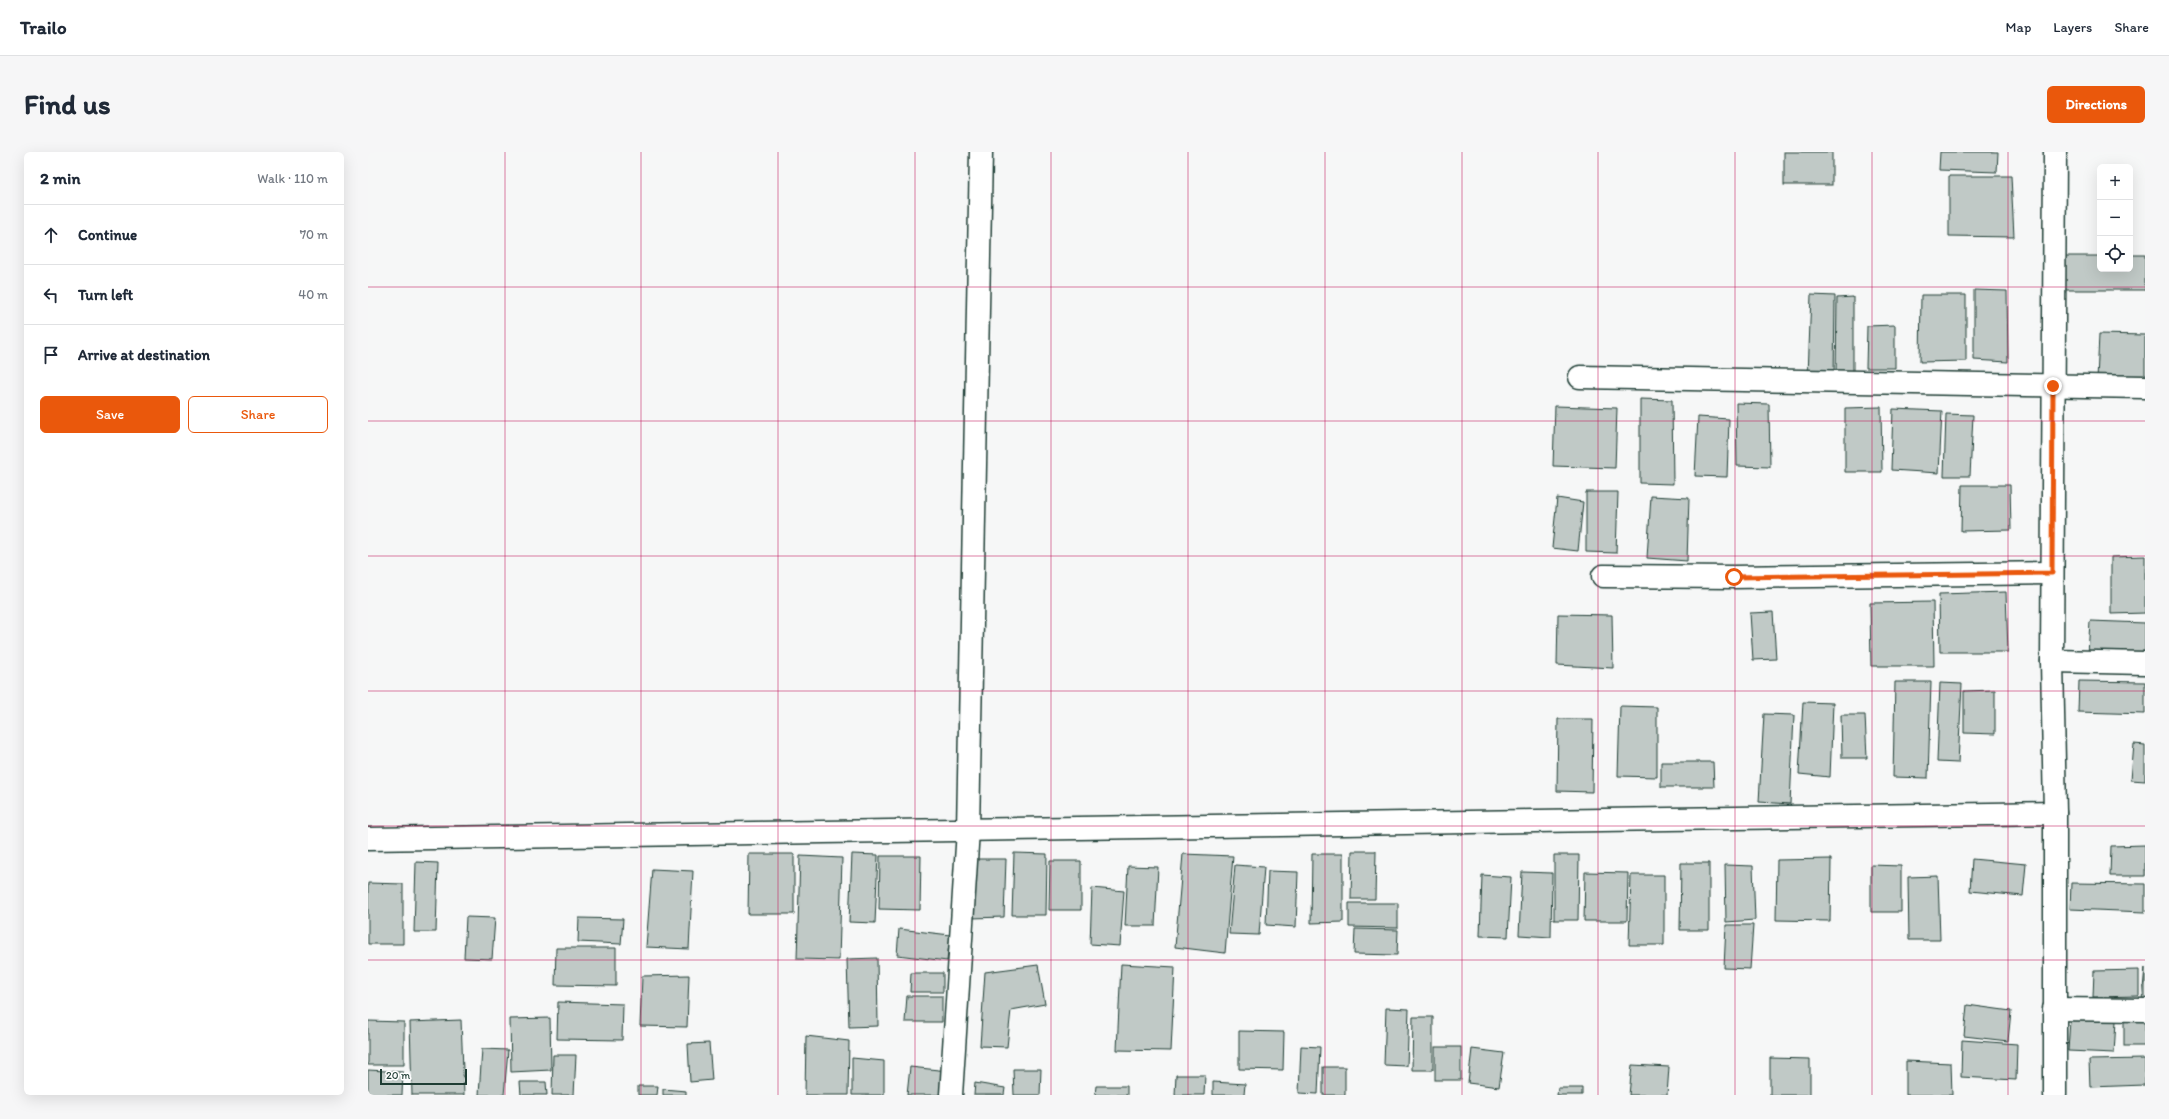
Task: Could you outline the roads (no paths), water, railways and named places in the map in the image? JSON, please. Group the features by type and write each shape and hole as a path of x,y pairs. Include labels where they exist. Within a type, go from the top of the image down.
{"street":[{"path":"952,1095 968,830 982,152"},
{"path":"2055,152 2052,573 2055,813 2055,1095"},
{"path":"1580,377 2145,387"},
{"path":"1603,576 1734,577 2052,573"},
{"path":"2052,661 2145,663"},
{"path":"368,839 2055,813"},
{"path":"2054,1010 2145,1010"}]}
